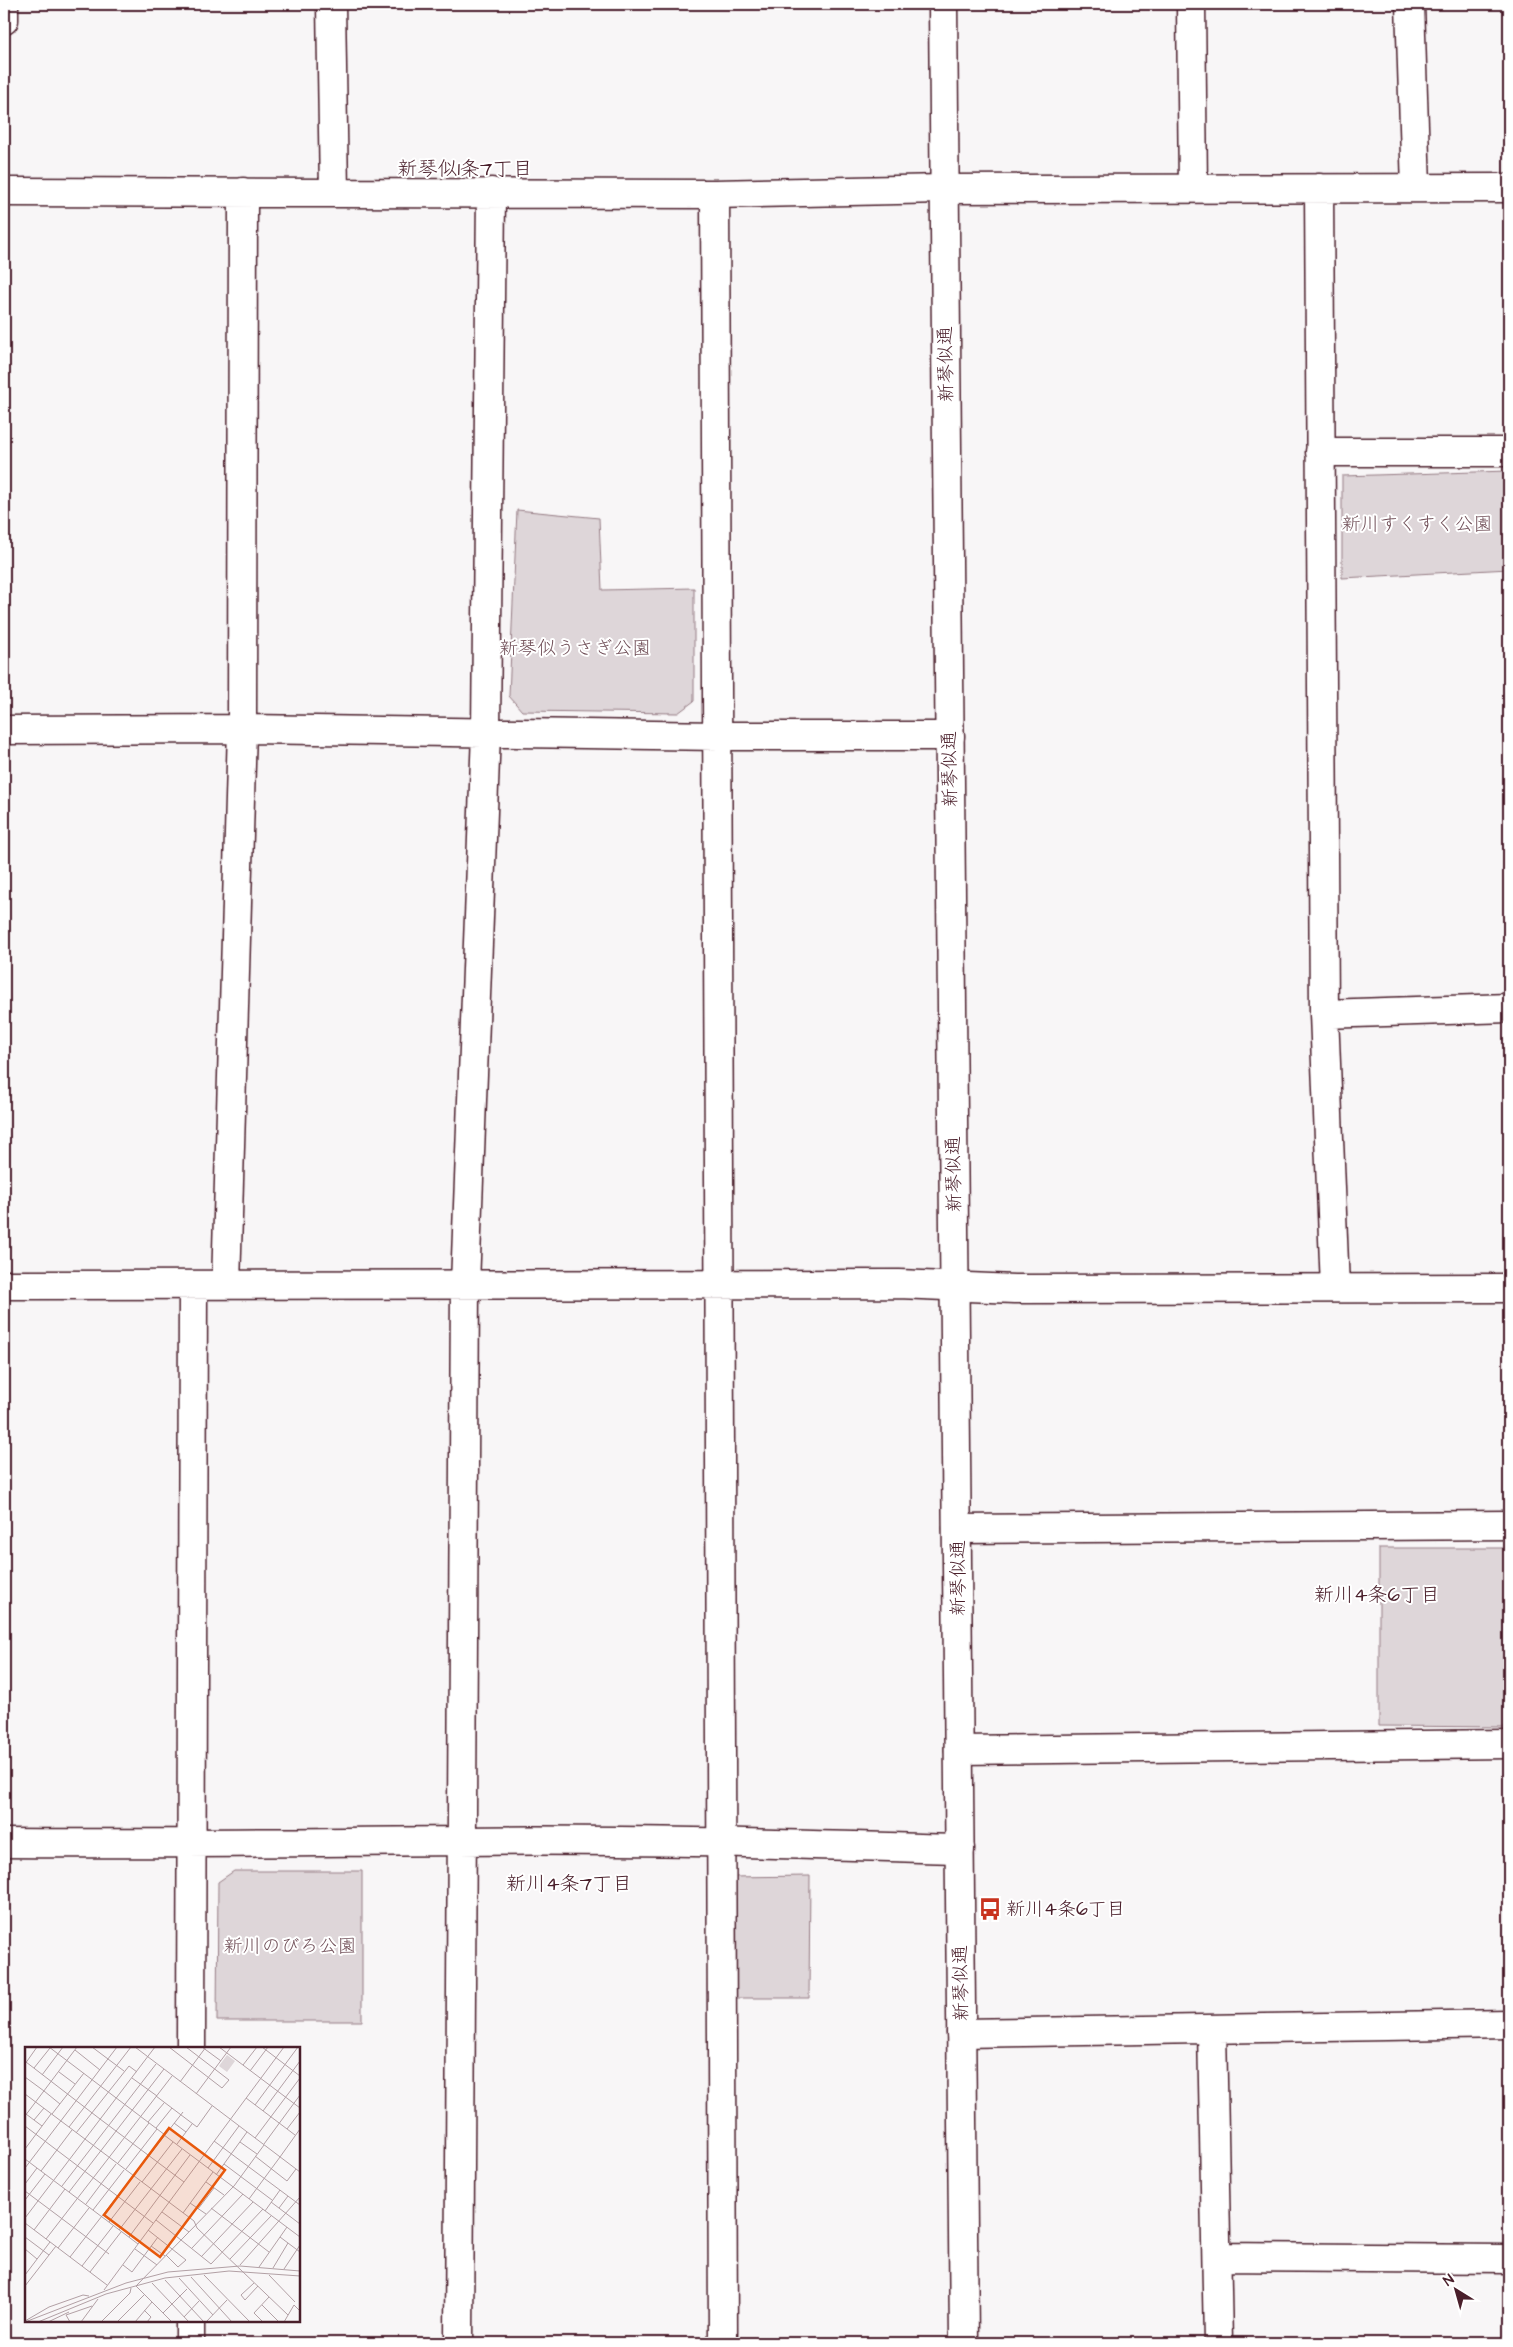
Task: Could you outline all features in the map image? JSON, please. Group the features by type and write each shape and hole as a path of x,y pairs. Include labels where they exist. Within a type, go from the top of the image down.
{"street":[{"path":"4,4 4,20"},
{"path":"331,4 334,193"},
{"name":"新琴似通","path":"942,4 956,1286 964,2343"},
{"path":"1191,4 1194,188"},
{"path":"1410,4 1416,188"},
{"path":"1319,188 1324,1014 1334,1288"},
{"path":"4,192 715,194 944,189 1509,188"},
{"path":"226,1285 242,729 243,192"},
{"path":"459,2343 465,1284 486,734 491,192"},
{"path":"715,194 719,736 721,1284 720,1843 723,2343"},
{"path":"1320,452 1509,452"},
{"path":"4,730 242,729 486,734 950,736"},
{"path":"1324,1014 1509,1008"},
{"path":"191,2047 193,1284"},
{"path":"4,1285 899,1284 1014,1289 1509,1288"},
{"path":"957,1529 1509,1525"},
{"path":"959,1750 1509,1744"},
{"path":"4,1844 462,1841 720,1843 960,1849"},
{"path":"961,2033 1509,2024"},
{"path":"1212,2029 1218,2257 1218,2343"},
{"path":"1218,2257 1509,2259"},
{"path":"190,2322 190,2343"}],"green space":[{"name":"新川すくすく公園","path":"1509,471 1509,569 1342,578 1342,476"},
{"name":"新琴似うさぎ公園","path":"517,510 599,518 602,590 694,588 694,701 678,713 522,711 509,696"},
{"path":"1379,1548 1509,1548 1509,1727 1379,1726"},
{"name":"新川のびろ公園","path":"234,1871 362,1871 362,2021 217,2021 218,1882"},
{"path":"810,1876 809,1998 732,1998 730,1877"}],"place":[{"name":"新川4条6丁目","path":"990,1909"}],"district":[{"name":"新琴似1条7丁目","path":"465,169"},
{"name":"新川4条6丁目","path":"1377,1595"},
{"name":"新川4条7丁目","path":"569,1884"}]}
